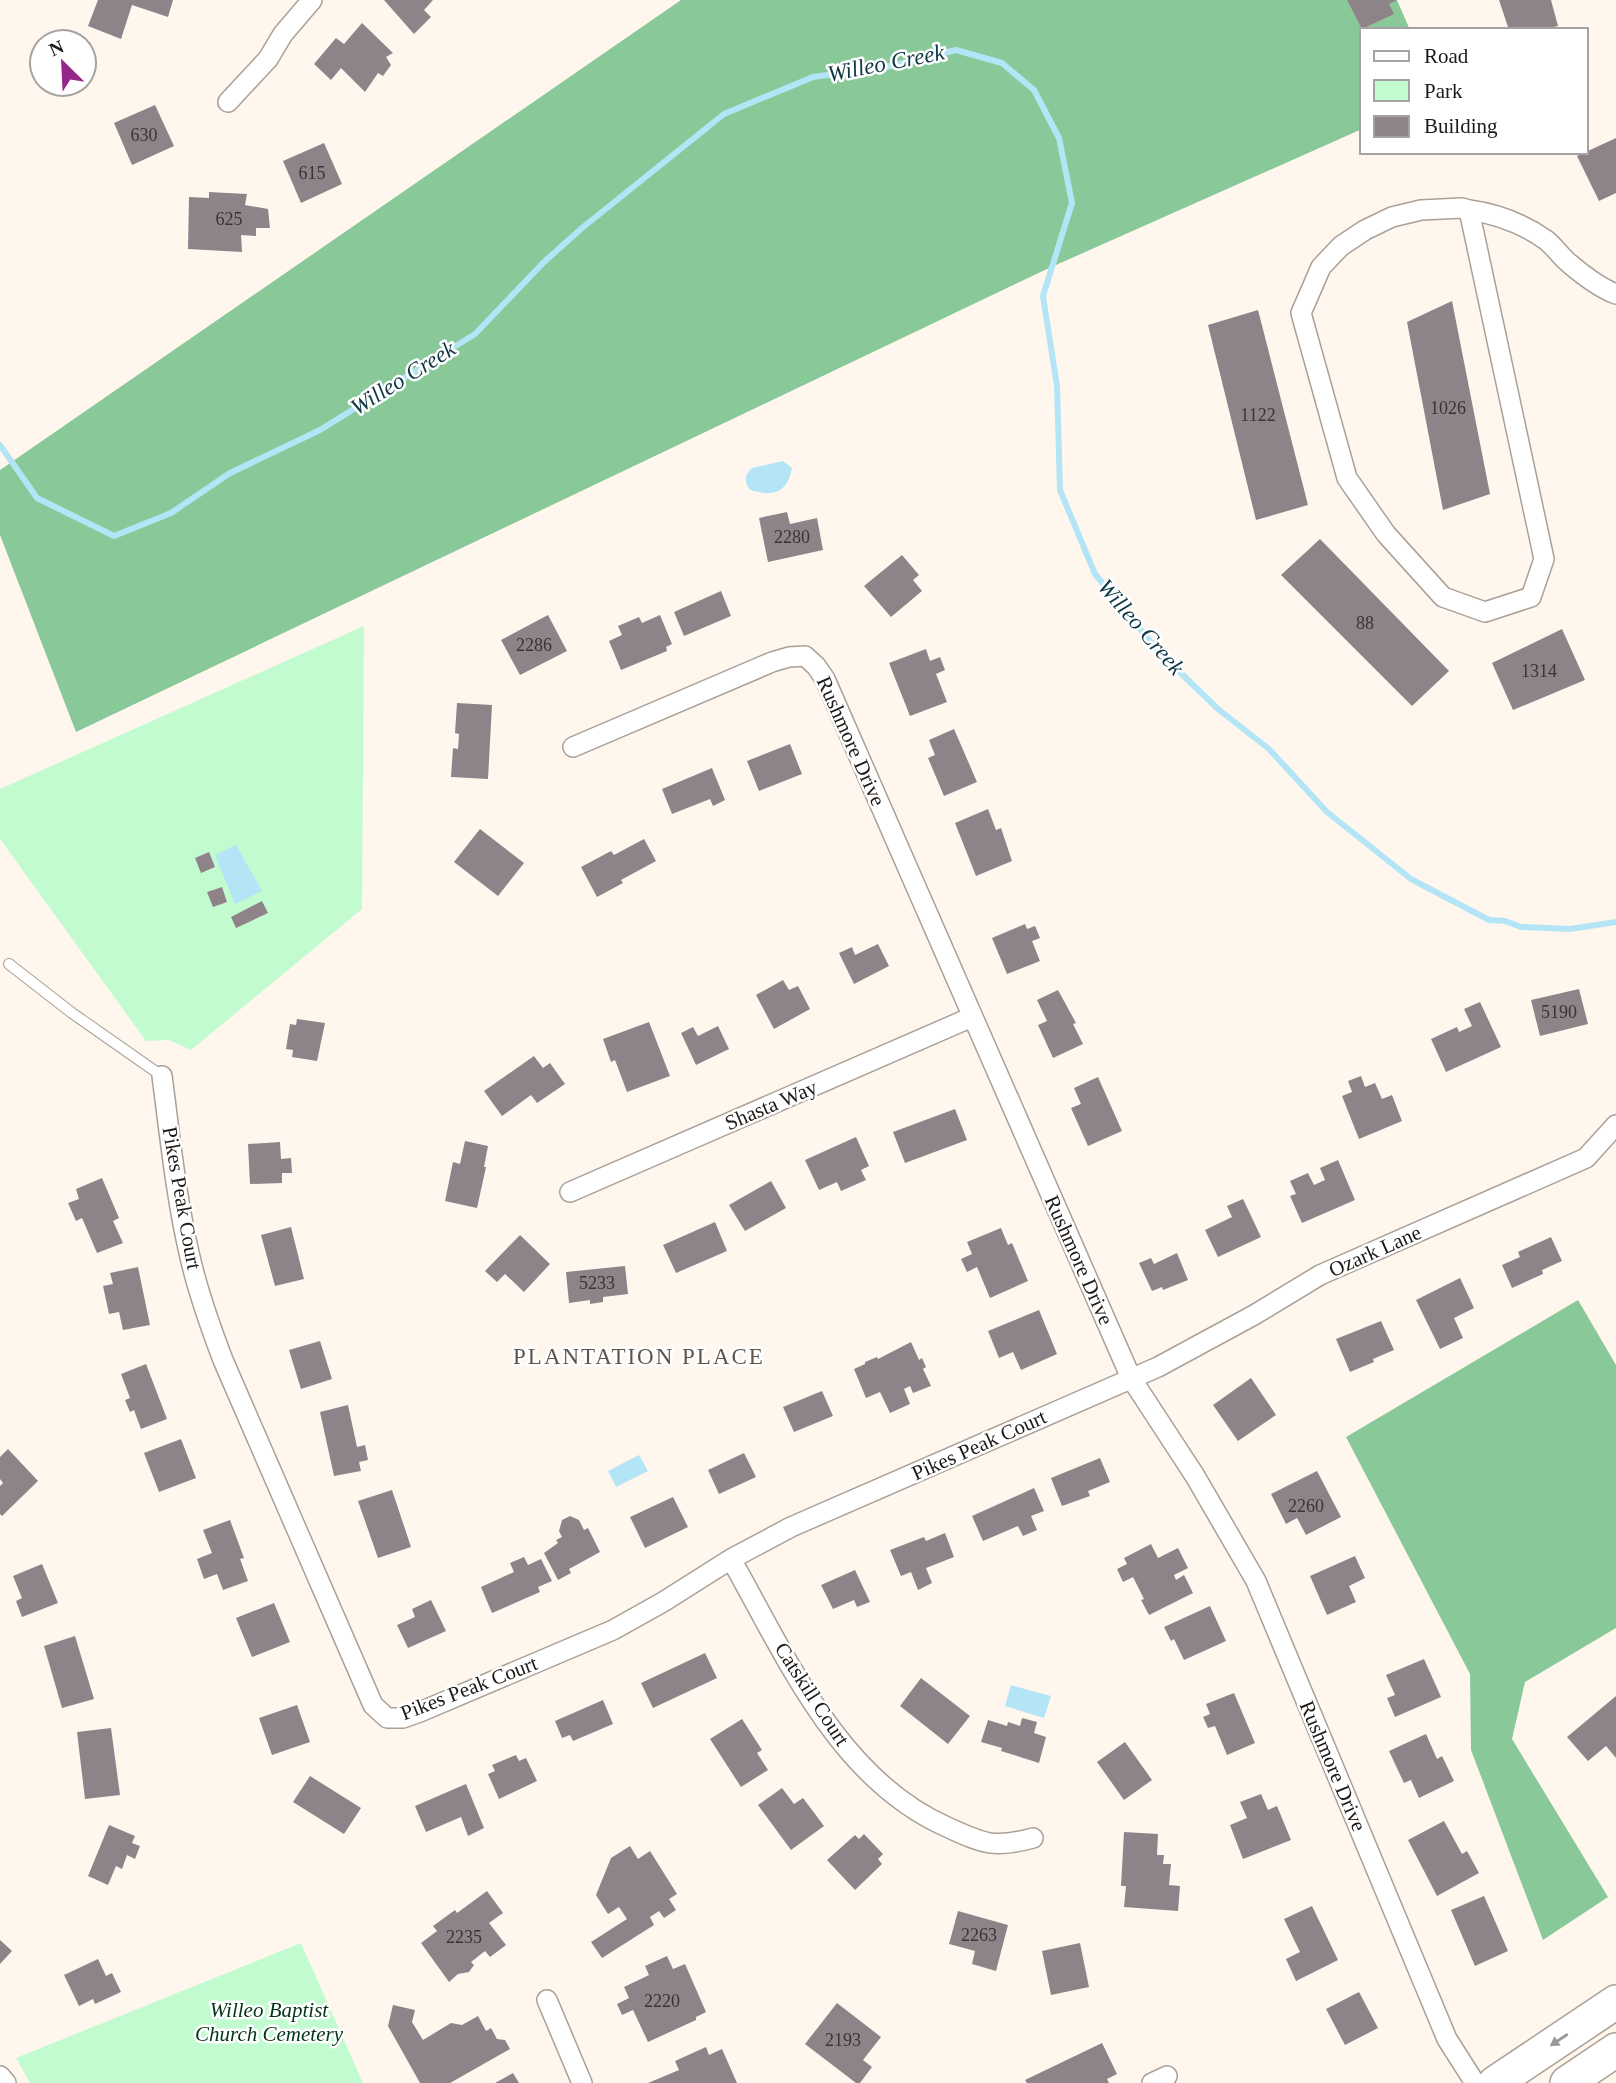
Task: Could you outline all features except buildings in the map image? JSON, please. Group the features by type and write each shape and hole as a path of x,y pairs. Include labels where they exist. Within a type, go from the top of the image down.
{"highway":[{"path":"1495,2083 1616,2002"},
{"path":"1567,2083 1616,2050"}],"street":[{"path":"228,103 268,59 283,34 312,0"},
{"path":"1469,209 1544,559 1531,597 1485,612 1443,597 1386,534 1347,478 1301,313 1321,268 1341,246 1392,217 1421,210 1469,209 1496,214 1523,225 1548,242 1568,263 1616,295"},
{"name":"Rushmore Drive","path":"573,747 789,657 805,656 825,679 1131,1378 1195,1476 1256,1581 1447,2039 1475,2083"},
{"name":"Shasta Way","path":"570,1192 972,1017"},
{"name":"Pikes Peak Court","path":"162,1076 181,1210 204,1308 223,1360 373,1705 387,1718 403,1718 419,1712 613,1630 731,1559 791,1527 1131,1378"},
{"name":"Ozark Lane","path":"1131,1378 1158,1367 1320,1275 1586,1158 1616,1125"},
{"name":"Catskill Court","path":"731,1559 820,1713 851,1754 873,1777 900,1800 934,1821 984,1843 1010,1844 1032,1838"},
{"path":"547,2000 582,2083"},
{"path":"0,2076 6,2083"}],"lane":[{"path":"9,964 72,1013 162,1076"}],"green space":[{"path":"681,0 1397,0 1409,28 1360,28 1360,130 1047,269 76,732 0,535 0,470"},
{"path":"364,626 362,909 191,1050 169,1040 146,1041 0,839 0,789"},
{"path":"1578,1300 1616,1365 1616,1628 1525,1682 1512,1739 1608,1897 1543,1940 1471,1750 1470,1674 1346,1437"},
{"name":"Willeo Baptist Church Cemetery","path":"301,1943 363,2083 30,2083 16,2058"}],"water":[{"path":"783,461 792,468 783,488 773,493 750,490 746,479 752,468"},
{"path":"236,845 262,891 235,904 215,855"},
{"path":"639,1455 648,1471 616,1487 608,1471"},
{"path":"1011,1685 1051,1696 1044,1718 1005,1706"}],"waterway":[{"name":"Willeo Creek","path":"0,445 37,498 114,536 171,513 230,473 320,430 475,334 544,262 582,228 724,114 813,77 887,67 956,50 1002,63 1034,90 1059,138 1072,203 1043,296 1057,386 1060,490 1095,574 1159,652 1218,709 1269,749 1327,812 1411,879 1489,920 1505,921 1521,927 1570,929 1616,922"}],"district":[{"name":"PLANTATION PLACE","path":"639,1356"}]}
